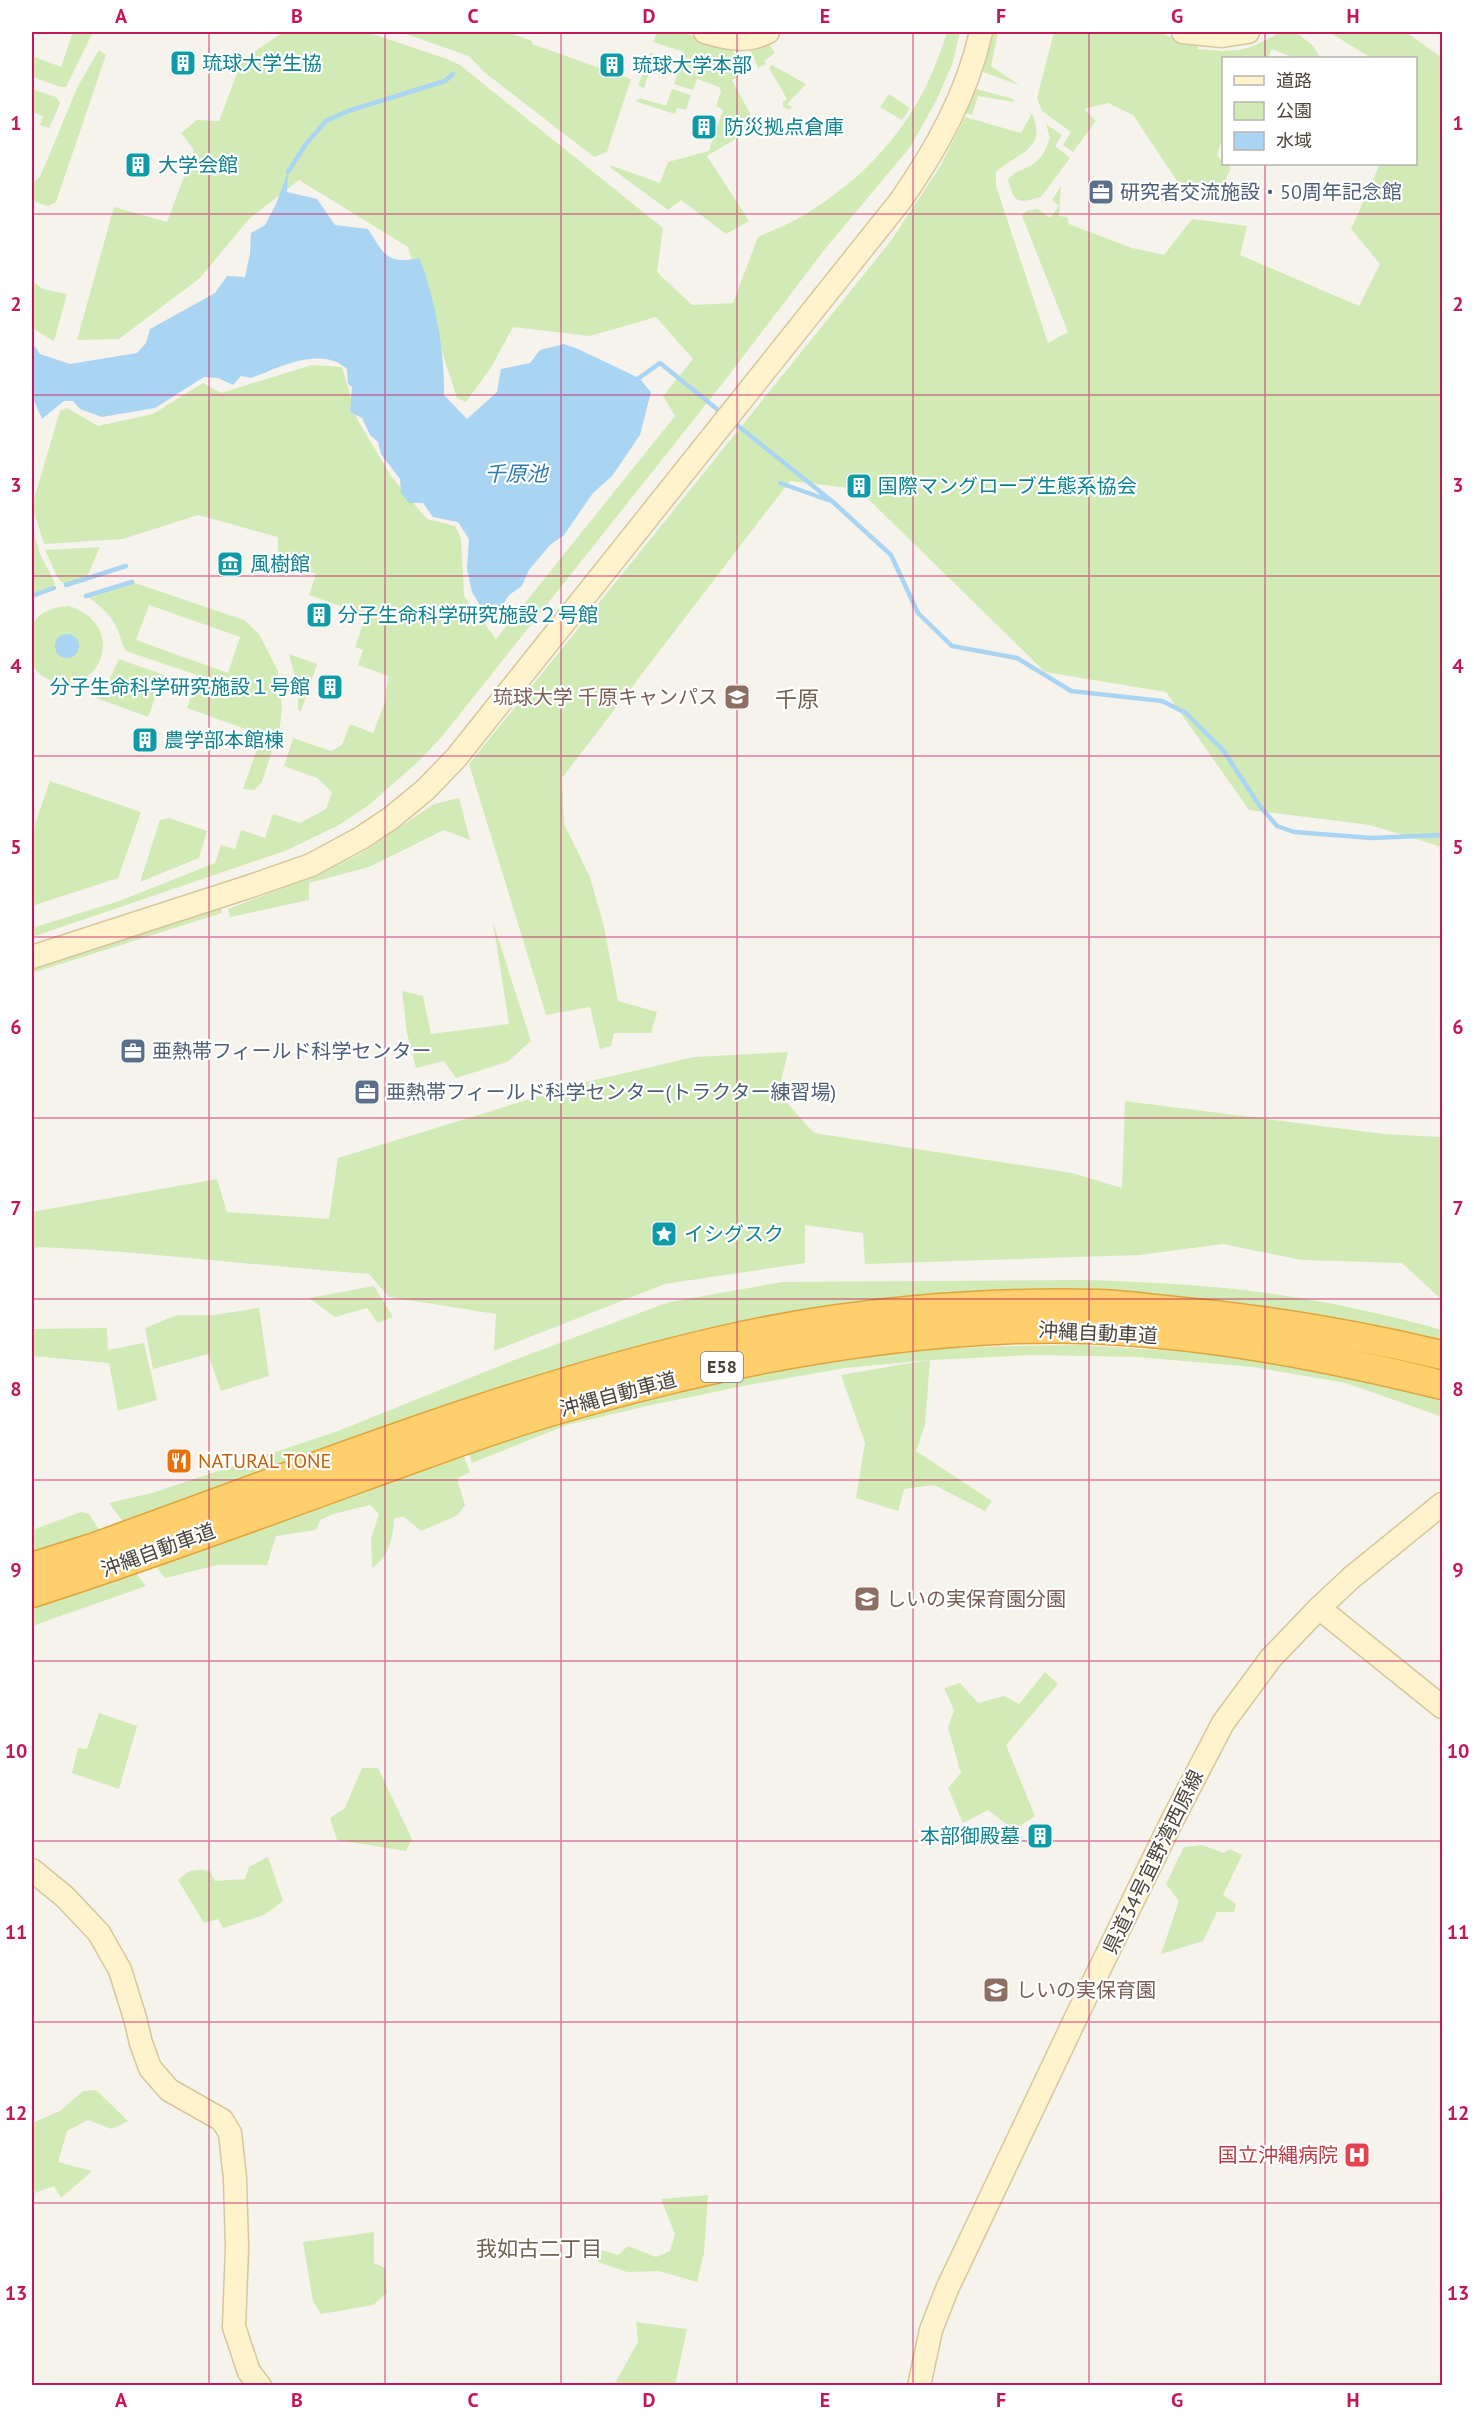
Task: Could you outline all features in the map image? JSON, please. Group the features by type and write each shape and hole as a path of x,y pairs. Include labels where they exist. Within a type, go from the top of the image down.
{"highway":[{"name":"沖縄自動車道","path":"32,1567 95,1547 533,1392 632,1362 727,1339 834,1320 935,1309 1016,1304 1101,1304 1217,1315 1309,1327 1443,1355"},
{"name":"沖縄自動車道","path":"32,1593 111,1568 447,1446 547,1413 642,1386 734,1364 836,1348 934,1335 1018,1329 1107,1331 1199,1339 1308,1355 1443,1385"}],"street":[{"path":"705,32 737,40 768,32"},
{"path":"32,957 291,872 336,852 391,818 425,790 456,758 882,225 918,175 954,111 968,76 981,32"},
{"path":"1183,32 1222,36 1248,32"},
{"name":"県道34号宜野湾西原線","path":"919,2385 931,2330 947,2289 1081,2007 1212,1743 1245,1691 1271,1658 1319,1608 1350,1578 1443,1504"},
{"path":"1319,1608 1443,1707"},
{"path":"32,1870 65,1897 99,1933 120,1970 150,2068 169,2090 222,2120 230,2133 235,2178 236,2224 234,2326 249,2372 260,2385"}],"green space":[{"path":"73,32 93,32 66,87 32,77 32,56 61,67"},
{"path":"280,32 367,32 460,65 663,228 657,272 692,305 733,303 758,237 799,218 826,201 872,161 909,115 937,62 947,32 960,32 953,62 937,99 911,146 825,249 726,379 444,734 420,760 369,805 339,825 285,851 32,937 32,928 119,901 215,863 221,845 235,849 241,830 265,838 273,814 300,823 326,809 332,792 317,778 284,766 293,738 331,751 342,745 350,724 373,733 385,702 388,676 358,665 363,650 355,647 366,615 309,595 316,574 278,559 278,537 198,515 123,539 44,544 32,506 60,411 67,408 98,426 153,414 203,383 221,393 312,365 342,367 357,419 391,476 427,519 455,526 461,538 464,596 496,639 675,416 663,396 693,359 656,317 590,336 513,327 492,366 466,402 457,398 408,247 299,180 249,219 200,278 119,339 77,340 114,207 167,222 194,150 181,133 197,120 219,121 242,60 279,35"},
{"path":"400,32 508,32 532,41 532,44 631,79 607,152 594,157 484,72 469,56"},
{"path":"657,32 681,32 731,48 746,73 732,80 757,126 707,156 749,221 726,234 681,200 668,210 611,168 610,165 660,183 668,162 709,151 723,110 716,106 721,91 719,87 697,79 693,90 674,84 684,52 653,42"},
{"path":"990,32 998,32 991,66 1019,85 983,72"},
{"path":"1054,32 1159,32 1180,41 1198,45 1198,49 1221,51 1240,50 1256,45 1281,32 1296,32 1313,46 1320,57 1292,57 1272,49 1268,57 1222,57 1222,140 1217,155 1222,165 1231,168 1222,188 1181,187 1133,115 1108,103 1084,109 1096,121 1073,152 1063,145 1071,132 1042,111 1037,98"},
{"path":"1329,32 1406,32 1442,58 1442,847 1370,825 1249,810 1166,692 1045,672 858,489 790,481 562,778 564,824 590,877 604,927 618,1001 657,1012 651,1033 614,1033 611,1046 600,1049 590,1007 546,1015 469,764 890,242 940,167 965,117 1021,133 1032,113 1036,126 1033,143 996,172 996,186 1048,343 1068,332 1022,216 1026,211 1038,209 1050,218 1059,206 1052,200 1061,186 1059,216 1067,217 1069,224 1132,248 1164,255 1192,219 1247,226 1240,255 1359,306 1380,264 1351,229 1380,165 1417,165 1417,57 1369,57"},
{"path":"766,42 775,53 764,61 766,64 758,68 750,49"},
{"path":"99,50 106,55 56,202 48,206 32,201 32,183 40,177 78,86"},
{"path":"650,53 655,54 644,88 638,86"},
{"path":"772,65 806,84 787,104 792,107 789,110 783,107 783,102 787,99 769,68"},
{"path":"32,89 56,97 60,103 49,128 40,125 43,116 32,112"},
{"path":"672,89 691,95 686,110 677,108 675,114 635,101 640,98 666,106"},
{"path":"973,90 1014,99 1013,102 978,96 972,115 963,112"},
{"path":"889,94 910,108 902,120 880,107"},
{"path":"1046,124 1062,135 1055,146 1070,158 1041,197 1018,200 1013,194 1008,179 1034,164 1043,154 1050,138"},
{"path":"32,281 43,289 67,294 54,341 32,328"},
{"path":"32,527 40,554 55,583 54,588 32,596"},
{"path":"100,547 86,579 66,585 59,580 45,550"},
{"path":"132,582 244,620 259,634 278,671 282,707 280,726 262,782 254,790 243,789 262,735 187,708 197,675 126,651 109,616 86,596","holes":["149,605 240,637 228,673 136,640"]},
{"path":"69,606 87,615 98,628 103,642 101,656 95,669 84,678 70,683 46,678 32,664 32,625 39,616 48,611"},
{"path":"289,654 317,664 301,711 298,710 298,689"},
{"path":"119,659 164,675 148,717 96,698 95,694 109,680"},
{"path":"50,781 141,812 118,878 32,906 32,833"},
{"path":"459,798 470,840 444,830 369,867 309,883 309,900 230,917 228,909 324,872 360,854 434,804"},
{"path":"169,818 207,831 199,858 140,882 160,820"},
{"path":"220,905 222,913 32,973 32,965"},
{"path":"493,922 531,1041 507,1062 456,1078 444,1061 416,1068 407,1033 402,991 423,996 431,1034 509,1024"},
{"path":"788,1052 778,1093 814,1133 1072,1173 1122,1188 1125,1101 1384,1134 1442,1137 1442,1300 1402,1263 1302,1260 1223,1244 1139,1255 865,1264 863,1233 805,1225 805,1263 665,1284 494,1351 496,1314 389,1297 369,1274 122,1252 40,1247 32,1249 32,1212 217,1179 227,1212 329,1219 338,1158 582,1083 694,1057"},
{"path":"1084,1280 1207,1286 1321,1302 1382,1314 1442,1330 1442,1345 1040,1293 124,1523 109,1503 152,1493 338,1431 517,1359 669,1302 782,1282"},
{"path":"374,1286 393,1317 378,1323 367,1308 335,1317 309,1298"},
{"path":"259,1308 269,1376 221,1391 208,1354 153,1369 145,1328 177,1315 213,1315"},
{"path":"107,1328 108,1350 144,1343 157,1400 118,1411 109,1363 32,1356 32,1329"},
{"path":"1081,1345 1189,1352 1302,1366 1442,1400 1440,1416 1346,1383 1253,1367 1137,1357 1034,1355 930,1360 925,1425 916,1451 992,1501 985,1511 934,1485 904,1489 898,1511 856,1498 865,1443 841,1375 928,1360 846,1368 647,1406 567,1425 472,1463 468,1452 625,1404 785,1369 917,1351"},
{"path":"463,1454 470,1472 457,1479 465,1505 458,1515 421,1531 404,1517 394,1518 393,1533 387,1552 372,1568 371,1539 379,1514 370,1505 333,1514 320,1520 316,1530 276,1536 267,1565 218,1565 165,1578 154,1564"},
{"path":"81,1512 89,1514 100,1531 32,1554 32,1530"},
{"path":"134,1571 146,1586 32,1626 32,1604"},
{"path":"1045,1672 1058,1684 1006,1745 1035,1816 1014,1830 988,1810 963,1823 948,1788 961,1773 948,1728 954,1710 944,1688 960,1683 978,1703 1004,1696 1019,1704"},
{"path":"99,1713 137,1726 119,1789 72,1773 78,1748 87,1749"},
{"path":"362,1768 378,1768 412,1839 406,1851 337,1840 330,1818 345,1808"},
{"path":"1202,1845 1224,1853 1230,1849 1242,1855 1223,1895 1236,1904 1234,1912 1217,1912 1203,1941 1161,1954 1179,1901 1166,1884 1184,1847"},
{"path":"268,1857 283,1901 264,1915 223,1928 218,1919 204,1923 178,1880 189,1872 200,1870 210,1871 215,1881 245,1879 249,1867"},
{"path":"96,2090 128,2121 112,2129 88,2120 67,2131 58,2162 92,2171 61,2198 54,2186 35,2193 32,2182 32,2123 60,2111 83,2091"},
{"path":"708,2195 704,2253 697,2282 659,2271 627,2272 598,2262 602,2250 618,2255 628,2246 656,2257 670,2251 675,2234 661,2199"},
{"path":"374,2232 374,2263 385,2268 387,2293 373,2305 321,2314 313,2301 303,2242"},
{"path":"636,2322 687,2329 675,2385 614,2385 638,2342"}],"water":[{"name":"千原池","path":"288,172 287,192 317,199 335,225 368,229 383,251 393,258 408,260 419,258 430,290 438,325 443,361 444,395 467,419 497,392 501,369 530,363 540,350 564,344 639,378 651,392 640,435 619,466 612,476 593,493 564,535 550,545 529,570 522,586 509,595 491,624 472,592 467,569 469,539 458,522 433,517 423,503 409,503 401,493 400,479 381,454 378,442 370,435 362,418 350,412 352,387 348,384 347,369 337,362 325,359 299,361 251,378 241,376 233,385 218,378 204,377 155,408 102,417 80,409 73,401 64,401 42,419 32,396 32,342 40,354 70,364 137,353 146,343 150,329 215,293 227,276 245,277 250,254 251,233 265,225"},
{"path":"67,634 76,637 79,646 76,655 67,658 58,655 55,646 58,637"}],"waterway":[{"path":"288,172 306,144 326,121 348,111 445,81 453,74"},
{"path":"639,378 660,363 723,414"},
{"path":"732,421 833,502 891,555 918,613 952,646 1017,658 1071,691 1162,701 1186,713 1223,750 1259,805 1277,826 1294,832 1372,838 1442,835"},
{"path":"780,483 828,500"},
{"path":"66,585 126,566"},
{"path":"86,596 132,582"},
{"path":"32,596 54,588"}],"place":[{"name":"琉球大学生協","path":"183,63"},
{"name":"琉球大学本部","path":"612,65"},
{"name":"防災拠点倉庫","path":"704,127"},
{"name":"大学会館","path":"138,165"},
{"name":"研究者交流施設・50周年記念館","path":"1101,192"},
{"name":"国際マングローブ生態系協会","path":"859,486"},
{"name":"風樹館","path":"230,564"},
{"name":"分子生命科学研究施設２号館","path":"319,615"},
{"name":"分子生命科学研究施設１号館","path":"330,687"},
{"name":"琉球大学 千原キャンパス","path":"737,697"},
{"name":"農学部本館棟","path":"145,740"},
{"name":"亜熱帯フィールド科学センター","path":"133,1051"},
{"name":"亜熱帯フィールド科学センター(トラクター練習場)","path":"367,1092"},
{"name":"イシグスク","path":"664,1234"},
{"name":"NATURAL TONE","path":"179,1461"},
{"name":"しいの実保育園分園","path":"867,1599"},
{"name":"本部御殿墓","path":"1040,1836"},
{"name":"しいの実保育園","path":"996,1990"},
{"name":"国立沖縄病院","path":"1357,2155"}],"district":[{"name":"千原","path":"797,699"},
{"name":"我如古二丁目","path":"539,2249"}]}
